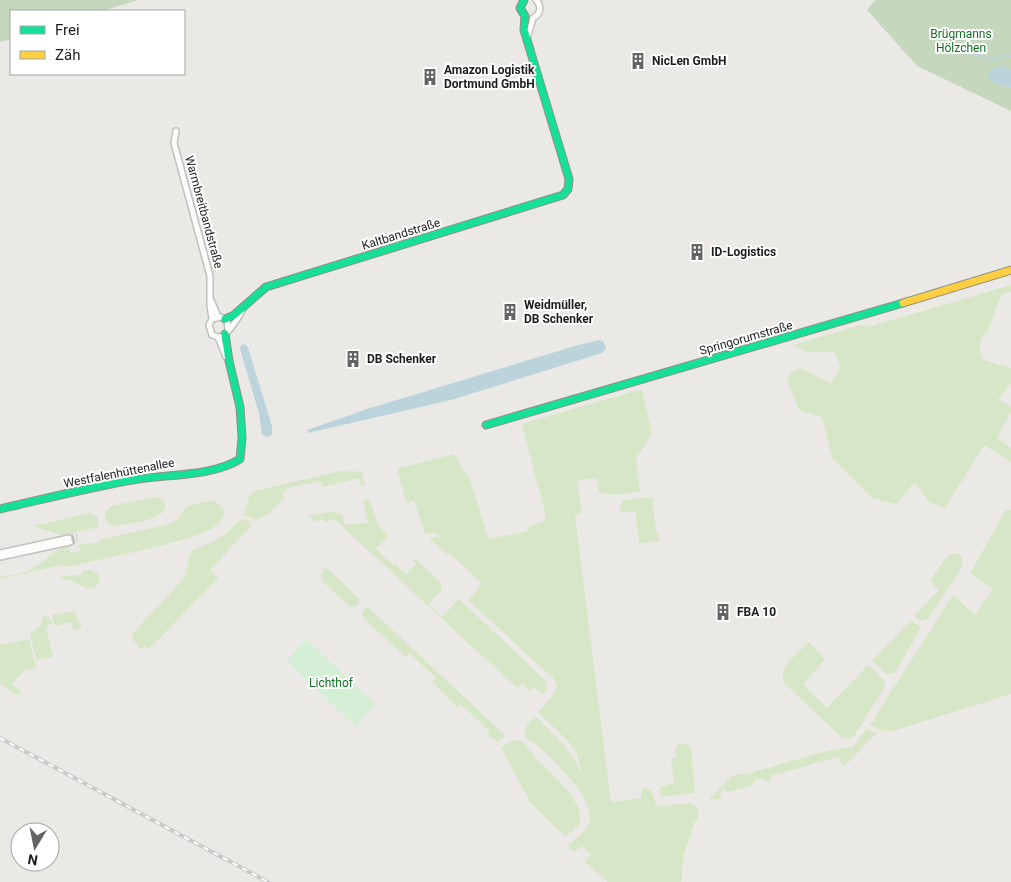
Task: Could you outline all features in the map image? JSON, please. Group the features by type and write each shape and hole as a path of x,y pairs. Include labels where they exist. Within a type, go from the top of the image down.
{"street":[{"path":"527,39 533,18 540,9 536,0"},
{"path":"521,1 521,11 525,16 533,18"},
{"path":"525,16 524,30 527,39"},
{"name":"Kaltbandstraße","path":"222,318 234,315 258,292 266,287 552,200 563,195 568,189 569,179 527,39"},
{"name":"Warmbreitbandstraße","path":"176,130 174,143 210,276 212,320"},
{"name":"Springorumstraße","path":"486,425 773,342 1011,270"},
{"name":"Warmbreitbandstraße","path":"211,300 222,318"},
{"name":"Kaltbandstraße","path":"224,333 242,313 243,307"},
{"path":"222,318 228,324 224,333 212,335 209,329 212,320 222,318"},
{"name":"Westfalenhüttenallee","path":"0,509 150,477 226,467 235,463 240,459 242,438 240,407 224,333"},
{"path":"0,555 69,540"}],"green space":[{"path":"0,0 138,0 105,10 10,10 10,39 0,42"},
{"name":"Brügmanns Hölzchen","path":"875,0 1011,0 1011,70 1007,70 1002,86 1011,87 1011,111 917,66 867,10"},
{"path":"1011,285 1011,291 1001,295 988,331 982,337 980,352 983,360 1011,368 1011,383 998,399 1011,407 1011,412 997,438 1011,448 1011,462 984,445 945,508 929,502 916,483 912,485 897,504 872,498 832,458 822,417 799,410 787,379 791,372 801,368 831,384 841,366 834,352 807,352 793,345 861,325 872,326"},
{"path":"639,390 642,391 652,434 636,461 640,491 616,495 599,492 597,478 577,481 582,513 575,515 611,802 641,798 642,788 644,788 651,791 656,804 660,806 691,803 699,809 697,821 695,821 684,854 681,882 608,882 585,862 591,854 582,846 574,852 568,846 588,826 590,814 586,803 580,791 561,768 534,742 529,740 525,734 525,730 535,716 564,745 582,775 577,753 568,741 538,712 555,693 557,685 554,679 468,600 482,584 450,553 447,554 429,538 441,537 437,533 425,533 414,501 406,502 397,469 454,454 471,482 488,539 528,531 528,527 543,522 546,517 522,424"},
{"path":"361,470 365,485 361,485 359,478 323,487 321,481 288,488 282,494 285,497 268,514 256,520 244,515 249,497 255,491 341,471 356,472"},
{"path":"156,497 165,504 165,509 161,514 146,520 115,526 110,525 105,519 106,511 111,506"},
{"path":"652,497 656,531 660,541 639,543 635,511 621,513 620,506 624,500"},
{"path":"213,500 223,508 222,519 214,527 196,536 69,567 62,565 0,579 0,577 32,569 63,547 69,545 71,553 80,551 79,544 97,543 100,540 169,524 176,521 187,506"},
{"path":"363,500 370,500 377,523 388,536 376,549 406,574 416,564 413,560 417,560 442,584 441,591 429,604 442,617 459,599 545,680 547,688 544,695 533,687 530,691 523,683 517,688 334,519 326,522 322,519 317,522 308,516 336,511 337,514 342,514 345,525 368,523"},
{"path":"1006,510 1011,510 1011,694 893,731 883,731 870,725 953,595 975,615 993,589 970,573"},
{"path":"90,513 98,518 98,527 61,535 33,526"},
{"path":"243,519 249,521 251,526 210,570 218,578 149,649 145,646 141,650 132,638 132,634 185,577 193,550 215,541"},
{"path":"953,553 959,554 962,557 962,567 928,619 920,621 914,616 939,590 930,581 944,560"},
{"path":"324,569 328,569 358,598 357,606 350,607 323,582 321,575"},
{"path":"89,570 96,573 99,578 98,583 93,589 70,580 61,579 60,576 80,575 83,571"},
{"path":"365,607 368,607 506,736 497,741 487,735 490,732 461,704 457,707 432,682 436,678 410,653 406,657 366,621 362,615"},
{"path":"75,611 82,625 78,629 73,630 71,622 55,626 52,615"},
{"path":"44,614 53,623 48,624 49,627 46,628 53,657 36,660 30,634 40,626"},
{"path":"911,620 920,627 918,634 895,672 887,674 872,661"},
{"path":"29,639 36,668 24,670 12,684 22,692 18,695 0,684 0,645"},
{"name":"Lichthof","path":"306,639 375,704 355,726 287,661"},
{"path":"809,642 825,659 803,685 827,708 868,665 884,680 885,687 854,736 848,739 842,738 784,683 783,677 786,666"},
{"path":"867,729 878,734 868,741 842,767 839,757 770,776 771,780 768,782 761,779 755,780 751,786 727,792 725,788 719,794 722,798 709,800 731,776 750,773 830,750 853,747"},
{"path":"513,740 523,742 576,803 580,813 580,823 566,837 531,803 501,748"},
{"path":"680,743 689,745 691,749 695,790 693,793 662,797 659,792 661,787 674,783 671,759 676,758 675,748"}],"water":[{"path":"1005,66 1007,70 1011,70 1011,87 1002,86 989,80 990,71"},
{"path":"599,340 603,341 606,348 602,353 451,400 308,433 307,430 367,409"},
{"path":"245,344 248,348 272,426 272,435 267,437 262,435 259,413 240,349 241,345"}],"waterway":[{"path":"954,52 978,54 986,58 1011,56"}],"tunnel":[{"path":"69,538 77,536"},
{"path":"70,542 78,541"}],"railway":[{"path":"0,738 268,882"}],"traffic: fast":[{"path":"225,319 234,315 266,287 563,195 568,189 569,179 524,30 525,16 520,8 524,0"},
{"path":"486,425 903,303"},
{"path":"0,509 132,480 202,472 229,465 240,459 242,438 240,407 229,361 225,334"}],"traffic: slow":[{"path":"903,303 1011,270"}],"place":[{"name":"NicLen GmbH","path":"638,61"},
{"name":"Amazon Logistik Dortmund GmbH","path":"430,77"},
{"name":"ID-Logistics","path":"697,252"},
{"name":"Weidmüller, DB Schenker","path":"510,312"},
{"name":"DB Schenker","path":"353,359"},
{"name":"FBA 10","path":"723,612"}]}
